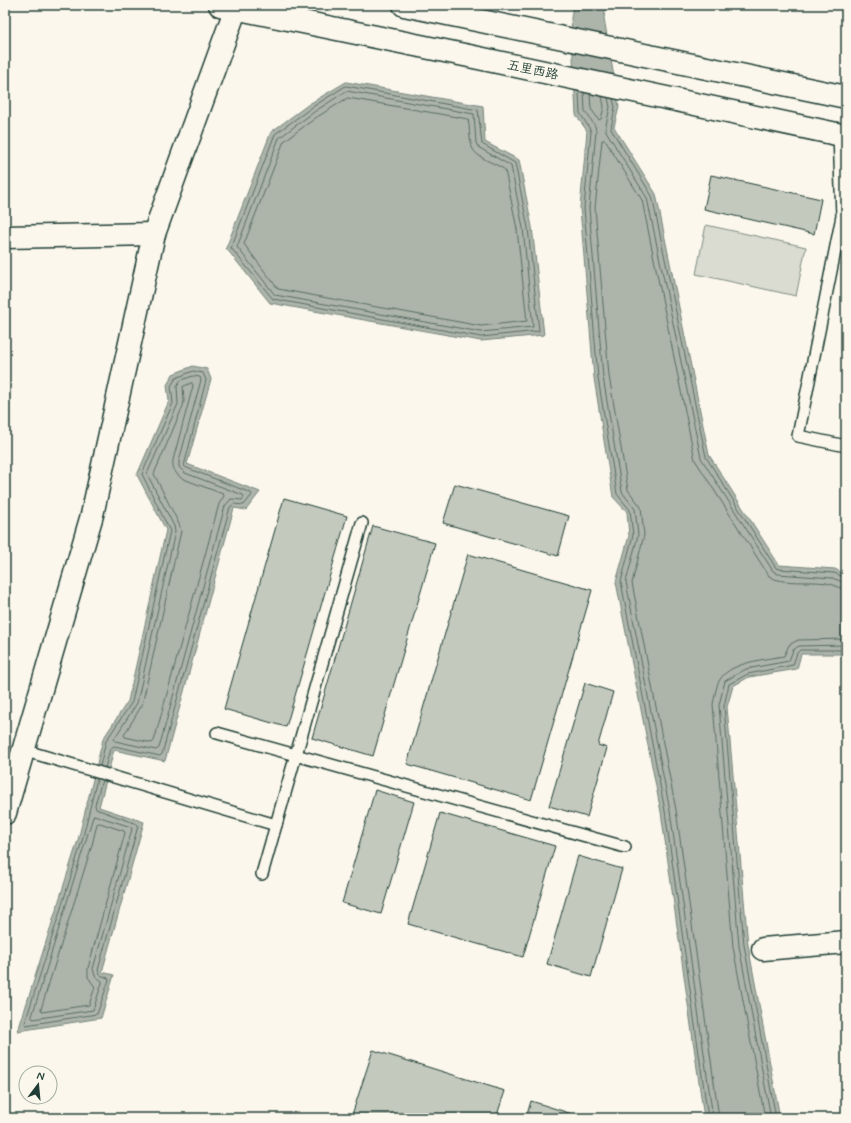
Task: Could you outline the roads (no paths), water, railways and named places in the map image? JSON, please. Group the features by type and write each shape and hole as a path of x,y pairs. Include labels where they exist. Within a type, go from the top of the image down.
{"main road":[{"path":"404,5 846,97"},
{"path":"5,813 92,515 154,234 231,6"},
{"name":"五里西路","path":"231,6 843,135"},
{"path":"5,237 154,234"},
{"path":"763,949 846,942"}],"lane":[{"path":"843,135 842,216 798,436 846,446"},
{"path":"262,874 362,523"},
{"path":"217,732 625,847"},
{"path":"23,750 276,825"}],"water":[{"path":"573,5 606,5 604,18 619,107 614,127 656,194 709,455 779,565 835,569 846,575 846,654 801,654 797,669 749,677 733,686 727,707 748,945 780,1118 704,1118 661,812 616,582 629,536 627,512 613,497 594,378 580,208 587,131 576,115 571,18"},
{"path":"346,82 483,106 485,142 519,160 532,227 544,335 481,341 270,303 226,248 271,132 309,104"},
{"path":"193,366 207,369 211,379 187,464 260,492 246,510 234,508 165,761 114,750 99,807 144,822 102,972 114,975 101,1018 18,1031 78,840 103,739 128,701 166,530 137,475 169,401 167,385 173,374"}]}
